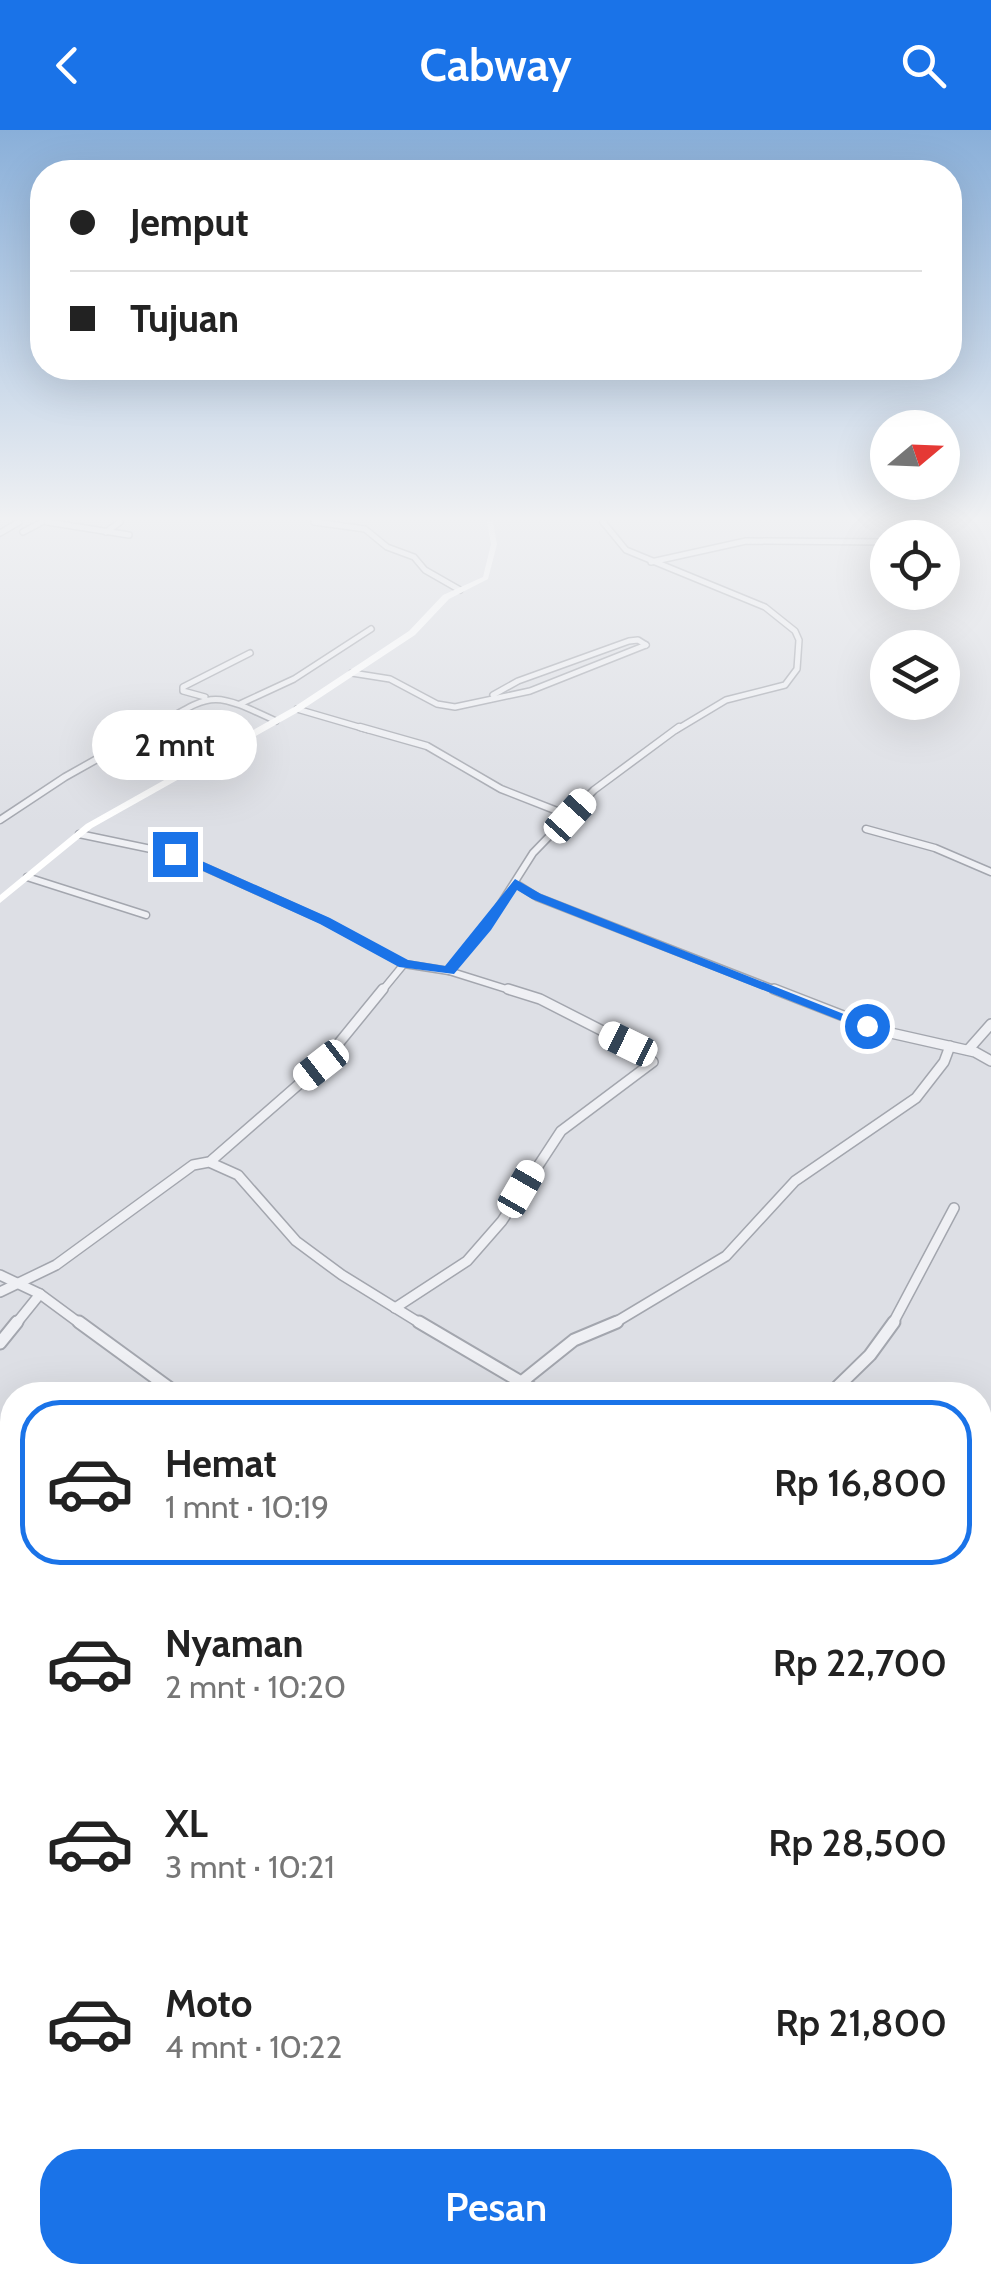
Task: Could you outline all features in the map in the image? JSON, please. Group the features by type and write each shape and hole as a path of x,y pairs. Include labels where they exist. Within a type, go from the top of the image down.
{"street":[{"path":"0,900 78,834 157,785 297,709 412,633 421,623"},
{"path":"449,971 486,927 533,853 594,790 698,713 726,700 785,684 797,669 799,640 784,623"},
{"path":"240,704 294,679 371,629"},
{"path":"352,673 395,681 442,706 461,706 536,688 646,645 629,641 518,682 491,696"},
{"path":"250,653 183,688 184,691 208,698 224,697 276,721"},
{"path":"0,820 65,777 208,698"},
{"path":"297,709 427,746 501,789 570,816"},
{"path":"866,829 935,848 991,872"},
{"path":"78,834 175,854 325,921 404,964 449,971 540,999 640,1050 654,1062 568,1123 537,1161 498,1227 449,1277 395,1308"},
{"path":"27,877 146,914"},
{"path":"515,883 537,897 882,1031 968,1050 991,1061"},
{"path":"0,1292 56,1265 193,1165 212,1160 321,1065 404,964"},
{"path":"968,1050 991,1024"},
{"path":"522,1382 574,1340 627,1318 726,1256 796,1181 916,1098 937,1073 950,1046"},
{"path":"212,1160 231,1169 246,1183 271,1217 296,1241 352,1282 516,1382"},
{"path":"843,1382 883,1343 916,1289 954,1208"},
{"path":"0,1275 40,1294 161,1382"},
{"path":"0,1343 40,1294"}],"route":[{"path":"175,854 325,921 404,964 449,971 486,927 515,883 537,897 636,932 867,1026"}]}
